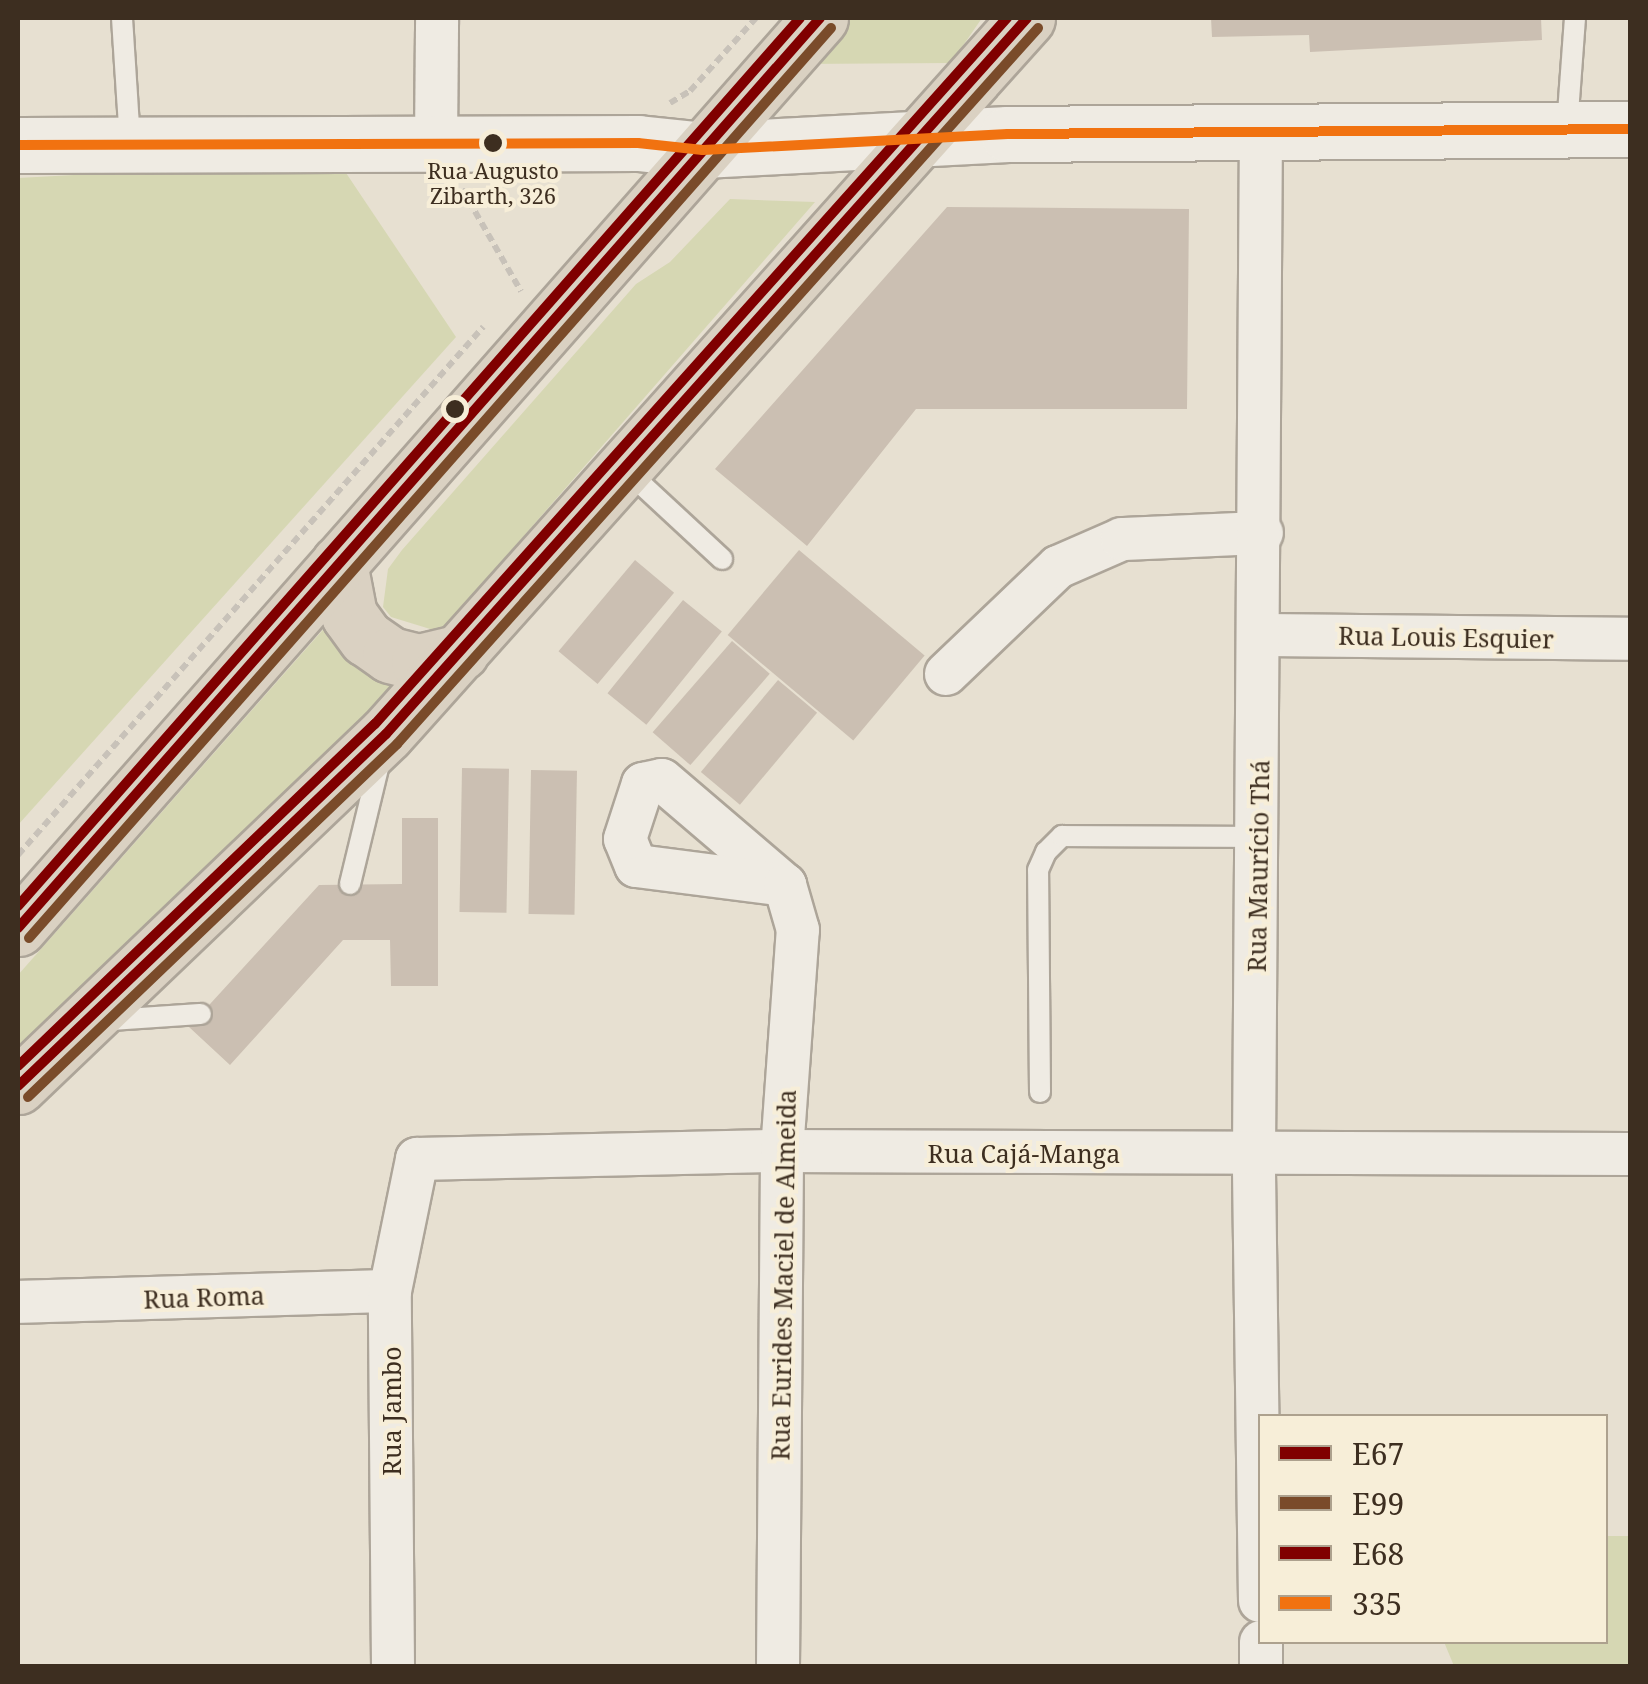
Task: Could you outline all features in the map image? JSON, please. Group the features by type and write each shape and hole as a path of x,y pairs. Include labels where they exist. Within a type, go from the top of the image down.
{"highway":[{"path":"18,928 339,563 523,306 703,150 820,18"},
{"path":"18,1086 386,734 922,141 1027,18"},
{"path":"339,563 349,615 366,638 390,655 419,662 461,652"}],"main road":[{"path":"18,145 436,143 703,150 1261,132 1630,128"}],"street":[{"path":"436,18 436,143"},
{"name":"Rua Maurício Thá","path":"1258,1452 1254,1154 1262,634 1261,132"},
{"path":"946,674 1058,568 1090,553 1122,539 1262,533"},
{"name":"Rua Louis Esquier","path":"1262,634 1630,639"},
{"name":"Rua Eurides Maciel de Almeida","path":"778,1666 782,1151 798,930 785,886"},
{"name":"Rua Cajá-Manga","path":"417,1159 782,1151 1630,1154"},
{"name":"Rua Jambo","path":"393,1666 390,1292 417,1159"},
{"name":"Rua Roma","path":"18,1302 390,1292"}],"lane":[{"path":"122,18 130,145"},
{"path":"1567,129 1575,18"},
{"path":"626,470 722,559"},
{"path":"350,884 386,734"},
{"path":"1040,1092 1038,870 1046,852 1062,836 1259,838"},
{"path":"70,1033 126,1014 201,1014"}],"path":[{"path":"667,105 690,91 756,18"},
{"path":"436,143 523,306"},
{"path":"523,306 530,274"},
{"path":"18,855 492,317"}],"green space":[{"path":"842,18 982,18 951,63 799,64"},
{"path":"338,161 456,337 18,825 18,178"},
{"path":"730,199 815,202 440,632 391,617 383,607 388,569 402,550 636,284 670,262"},
{"path":"336,615 411,666 372,731 18,1047 18,975"},
{"path":"1608,1536 1630,1536 1630,1666 1454,1666 1445,1644 1608,1644"}],"building":[{"path":"1211,18 1541,18 1542,40 1310,52 1309,35 1212,37"},
{"path":"947,207 1189,209 1187,409 916,409 807,546 715,469"},
{"path":"799,550 925,655 853,740 728,635"},
{"path":"635,560 674,593 598,684 559,651"},
{"path":"683,600 722,631 646,725 607,693"},
{"path":"732,641 770,674 690,765 653,732"},
{"path":"778,680 817,713 740,805 701,772"},
{"path":"462,768 509,769 506,913 459,912"},
{"path":"531,770 577,771 574,915 528,914"},
{"path":"402,818 438,818 438,986 391,986 390,940 343,940 230,1065 189,1027 319,885 402,884"}],"transit line":[{"name":"E68","path":"18,906 800,18"},
{"name":"E67","path":"18,928 820,18"},
{"name":"E68","path":"18,1066 375,724 1007,18"},
{"name":"E67","path":"18,1086 386,734 1027,18"},
{"name":"E99","path":"29,938 831,28"},
{"name":"E99","path":"28,1097 397,744 1038,28"},
{"name":"335","path":"18,145 638,143 703,150 1008,134 1630,129"}],"place":[{"name":"Rua Augusto Zibarth, 326","path":"493,143"}]}
